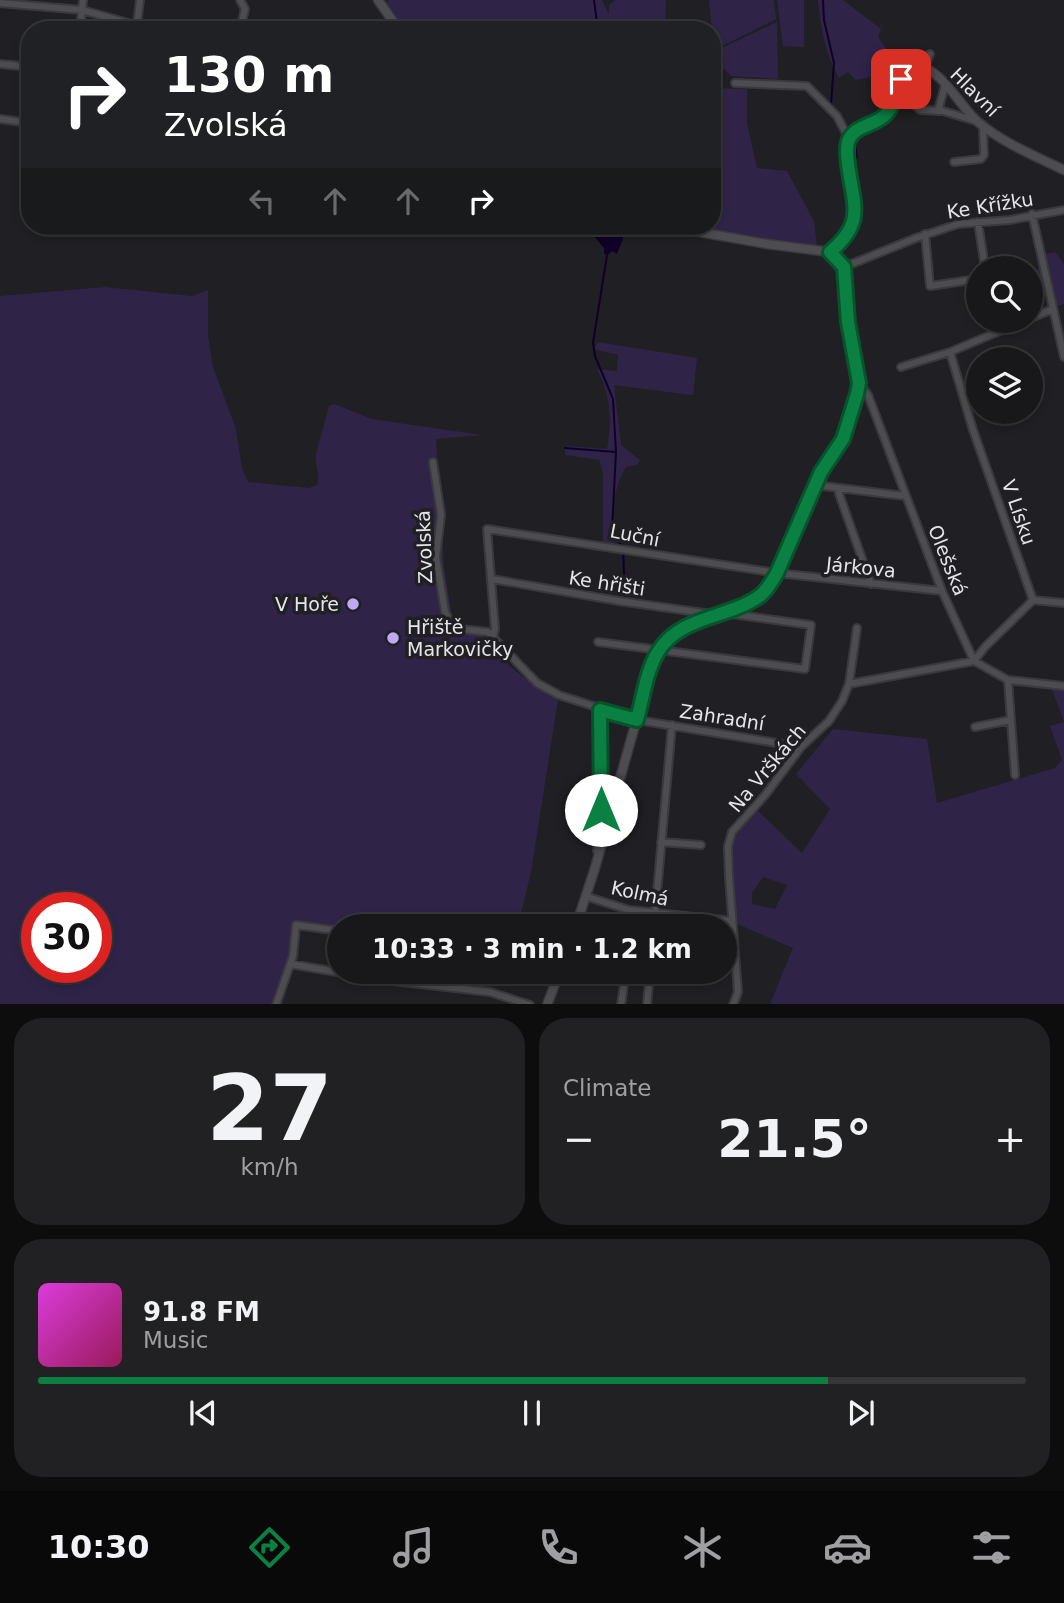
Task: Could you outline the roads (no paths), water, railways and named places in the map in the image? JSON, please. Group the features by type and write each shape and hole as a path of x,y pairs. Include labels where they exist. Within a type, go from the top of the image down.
{"street":[{"path":"81,21 83,0"},
{"path":"137,21 139,0"},
{"path":"240,0 245,9 242,21"},
{"path":"383,2 394,21"},
{"path":"0,3 82,10 122,21"},
{"path":"926,67 930,54"},
{"path":"0,64 21,66"},
{"name":"Hlavní","path":"849,139 862,127 880,120 888,113 901,79 908,71 926,67 980,123 1000,137 1064,170"},
{"path":"736,83 807,86 837,116 849,139 846,150 856,215 853,227 845,239 830,252"},
{"path":"938,111 945,85"},
{"path":"896,93 920,110 938,111 980,123 984,155 981,159 954,162"},
{"path":"0,119 21,122"},
{"name":"Ke Křížku","path":"844,267 925,234 958,224 1010,220 1064,210"},
{"path":"1032,214 1064,357"},
{"path":"978,222 983,256"},
{"path":"925,234 930,286 966,281"},
{"path":"580,914 653,661 659,649 685,625 721,614 760,595 777,573 821,472 843,439 859,383 848,322 844,267 830,252 716,235"},
{"path":"1043,313 1053,309"},
{"path":"901,367 950,352 995,333"},
{"name":"V Lísku","path":"950,352 973,430 1033,600"},
{"name":"Olešská","path":"859,383 868,395 942,591 974,661"},
{"name":"Zvolská","path":"433,462 441,515 436,557 445,612 451,623 459,629 488,632 493,637"},
{"path":"815,485 905,496"},
{"path":"837,488 871,584"},
{"name":"Luční","path":"492,579 487,529 620,547 637,553 777,573"},
{"name":"Járkova","path":"777,573 942,591"},
{"path":"492,579 493,637 537,683 559,695 637,720"},
{"name":"Ke hřišti","path":"492,579 619,601 811,625 805,669 659,649"},
{"path":"974,661 1033,600 1064,603"},
{"path":"857,628 848,674 849,684 974,661 1008,680 1064,686"},
{"path":"598,642 659,649"},
{"path":"1008,680 1015,775"},
{"name":"Na Vrškách","path":"731,914 728,846 732,832 766,794 801,747 829,721 849,684"},
{"path":"595,868 601,810 600,710"},
{"name":"Zahradní","path":"637,720 801,747"},
{"path":"975,727 1011,720"},
{"path":"654,914 672,725"},
{"path":"660,842 701,845"},
{"name":"Kolmá","path":"586,896 629,910 654,914"},
{"path":"629,910 629,914"},
{"path":"276,1004 293,956 296,925 327,929"},
{"path":"290,964 384,980 490,992 530,1004"},
{"path":"547,1004 555,984"},
{"path":"621,1004 624,984"},
{"path":"647,1004 649,984"},
{"name":"Na Vrškách","path":"733,1004 736,984"}],"waterway":[{"path":"594,0 597,21"},
{"path":"823,0 824,20 834,63 831,104 836,111"},
{"path":"841,118 850,130"},
{"path":"854,139 857,158"},
{"path":"607,255 593,343 595,356 613,399 616,452 612,529 623,547 625,598"},
{"path":"565,448 616,452"}],"place":[{"name":"V Hoře","path":"353,604"},
{"name":"Hřiště Markovičky","path":"393,638"}]}
